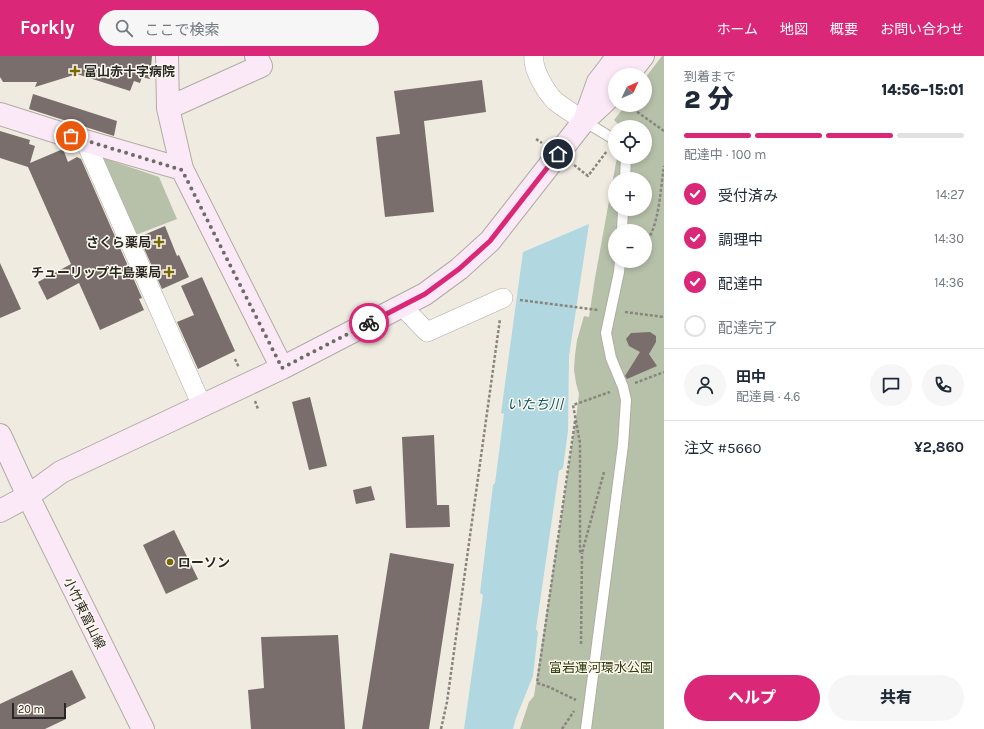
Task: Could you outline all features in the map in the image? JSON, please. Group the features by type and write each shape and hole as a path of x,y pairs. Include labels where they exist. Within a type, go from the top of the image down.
{"street":[{"path":"167,56 168,108 182,170 282,368"},
{"path":"168,108 261,66 256,56"},
{"path":"534,56 533,61 536,73 554,100 580,125"},
{"path":"580,125 598,82 618,56"},
{"path":"634,68 643,56"},
{"path":"0,511 28,496 61,472 282,368 425,294 459,269 490,241 580,125 608,99"},
{"path":"0,114 182,170"},
{"path":"85,141 202,406"},
{"path":"402,306 427,332 508,298"},
{"name":"小竹東富山線","path":"0,435 28,496 143,729"}],"lane":[{"path":"580,125 608,137"},
{"path":"586,729 585,704 623,445 626,400 623,388 611,358 606,333 619,268"}],"path":[{"path":"637,112 664,131"},
{"path":"652,232 656,220 664,166"},
{"path":"441,729 447,702 508,298 586,310"},
{"path":"623,388 664,372"},
{"path":"582,553 580,551 580,443 573,405 613,391 614,397"},
{"path":"562,729 569,716 585,704 537,683 576,418"},
{"path":"581,648 582,553 604,470"}],"green space":[{"name":"富岩運河環水公園","path":"662,56 664,56 664,729 520,729 529,702 534,696 576,418 579,394 574,370 577,340 584,316 589,317 608,206 608,216 652,216 652,172 614,172 616,164 652,164 652,120 614,120 620,112 652,112 652,69"},
{"path":"97,156 159,177 177,219 133,236"}],"water":[{"name":"いたち川","path":"589,224 569,356 568,431 563,468 559,471 536,629 538,632 533,676 513,729 464,729 483,595 480,593 493,485 495,483 504,414 501,413 523,252"}],"building":[{"name":"富山赤十字病院","path":"0,56 152,56 150,79 142,77 140,83 134,81 130,91 77,74 35,87 37,82 3,82 0,77"},
{"path":"482,80 486,112 424,121 434,212 385,217 376,137 400,134 394,91"},
{"path":"33,94 117,121 114,136 29,109"},
{"path":"0,131 30,140 29,144 35,146 30,163 63,149 68,162 77,157 81,159 142,298 139,299 144,310 100,330 79,283 47,300 38,282 71,264 28,167 0,158"},
{"path":"165,226 177,256 179,255 189,277 162,289 139,237"},
{"path":"0,263 21,309 0,318"},
{"path":"202,277 235,351 198,369 177,322 194,315 181,286"},
{"path":"650,332 656,336 656,342 649,354 657,366 627,379 625,376 640,352 629,346 626,339 631,333"},
{"path":"310,397 327,466 309,470 292,402"},
{"path":"434,435 437,505 449,505 450,527 406,528 402,437"},
{"path":"371,486 375,500 356,504 353,490"},
{"name":"ローソン","path":"174,530 198,579 166,594 143,545"},
{"path":"390,553 454,564 429,729 362,729"},
{"path":"338,635 345,729 251,729 248,690 264,688 261,637"},
{"path":"72,670 86,698 64,709 66,719 45,729 0,729 0,704"}],"way so far":[{"path":"71,136 182,170 282,368 369,323"}],"place":[{"name":"富山赤十字病院","path":"75,71"},
{"name":"さくら薬局","path":"159,242"},
{"name":"チューリップ牛島薬局","path":"169,272"},
{"name":"ローソン","path":"170,562"}],"route":[{"path":"369,323 425,294 459,269 490,241 558,154"}]}
